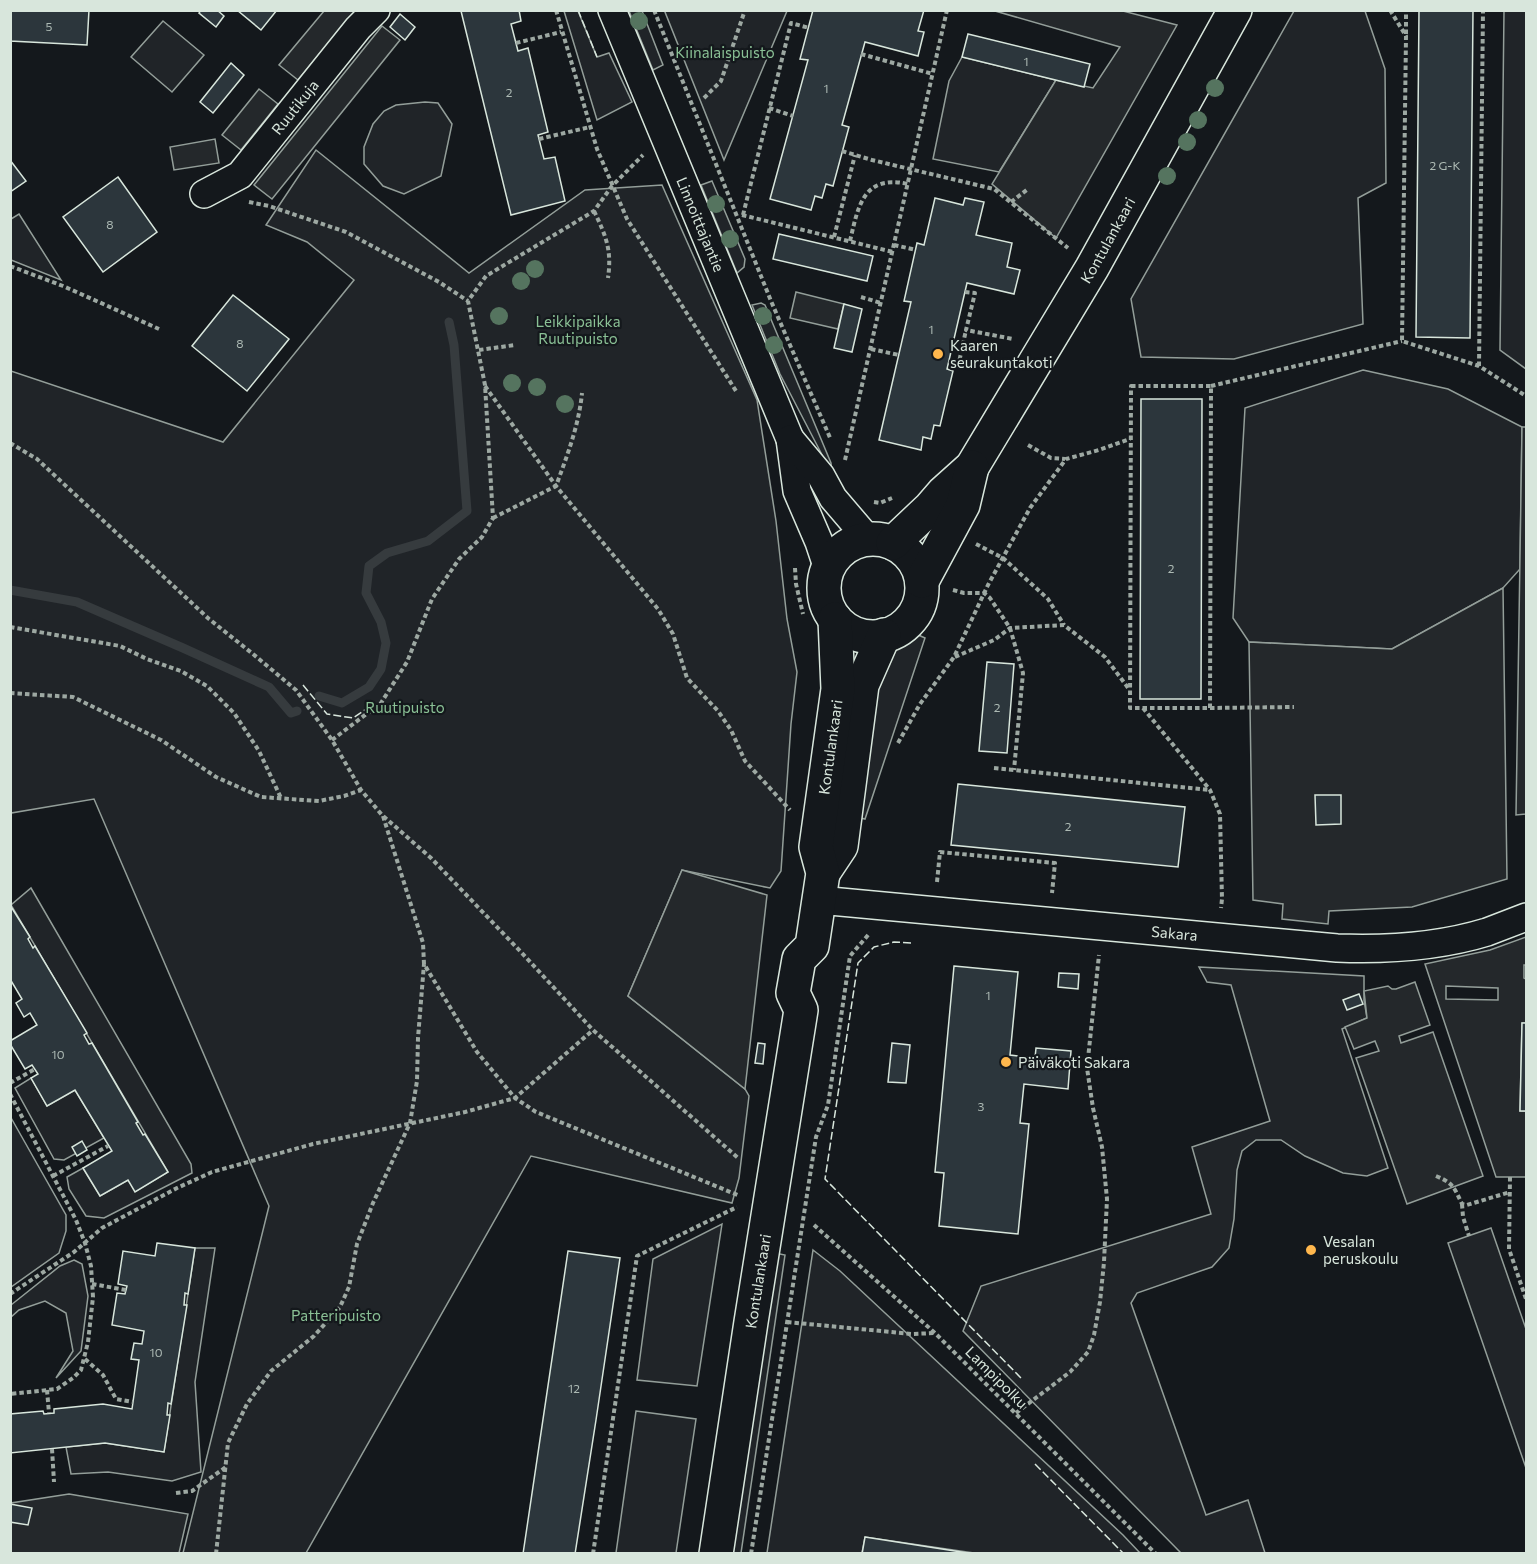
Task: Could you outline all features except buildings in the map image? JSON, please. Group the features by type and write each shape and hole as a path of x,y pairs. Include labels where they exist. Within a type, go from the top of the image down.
{"main road":[{"name":"Kontulankaari","path":"716,1554 750,1322 801,1010 794,993 796,976 799,959 812,946 821,886 816,847 838,689 820,622 828,608 824,582 828,569 843,549 854,543 880,541 930,508 972,467 1092,268 1235,10"},
{"name":"Kontulankaari","path":"821,886 841,846 862,685 884,635 904,626 913,616 919,604 922,581 963,505 972,467"},
{"path":"880,541 902,549 912,558 922,581"},
{"path":"820,622 846,628 858,634 884,635"}],"street":[{"name":"Ruutikuja","path":"204,194 240,175 358,28 376,10"},
{"name":"Linnoittajantie","path":"612,10 790,439 797,491 828,569"},
{"name":"Linnoittajantie","path":"790,439 821,476 833,498 880,541"},
{"name":"Sakara","path":"821,886 1337,948 1375,949 1428,945 1486,932 1527,917"}],"path":[{"path":"556,10 597,149 627,219 738,396"},
{"path":"654,10 771,301 834,448"},
{"path":"704,98 721,81 745,10"},
{"path":"843,469 947,10"},
{"path":"1390,10 1406,36"},
{"path":"1402,341 1406,10"},
{"path":"1479,366 1483,10"},
{"path":"743,215 791,23 809,28"},
{"path":"516,43 561,32"},
{"path":"861,54 933,74"},
{"path":"769,108 793,116"},
{"path":"539,139 590,127"},
{"path":"468,302 486,276 594,211 612,186 647,151"},
{"path":"842,151 994,189 1092,268"},
{"path":"834,237 855,155"},
{"path":"850,241 861,200 868,193 887,182 896,181 908,184"},
{"path":"1011,202 1028,189"},
{"path":"204,194 268,206 346,232 439,282 468,302 484,385 493,518"},
{"path":"594,211 605,234 608,248 610,262 608,278"},
{"path":"737,218 743,215 893,252"},
{"path":"894,245 915,250"},
{"path":"10,266 63,286 159,329"},
{"path":"958,367 975,293 965,292"},
{"path":"861,297 881,303"},
{"path":"966,330 1013,339"},
{"path":"1294,707 1130,708 1131,386 1211,386 1402,341 1479,366 1527,396"},
{"path":"479,350 515,345"},
{"path":"871,349 899,355"},
{"path":"484,385 556,486 658,609 673,634 687,678 718,711 731,730 745,761 796,817"},
{"path":"1210,708 1211,386"},
{"path":"332,740 381,703 407,662 432,599 459,559 482,537 493,518 556,486 571,444 580,411 582,393"},
{"path":"1028,446 1051,458 1066,459 1130,439"},
{"path":"10,443 37,459 209,619 296,690 332,740 362,790 382,815 430,858 592,1030 738,1158"},
{"path":"898,743 920,704 954,657 984,593 1030,508 1066,459"},
{"path":"869,502 880,503 897,496"},
{"path":"975,543 1003,558 1048,598 1064,625 1105,657 1130,689"},
{"path":"795,566 796,584 820,622"},
{"path":"953,590 964,593 984,593 990,598 1010,628 1023,673 1014,770"},
{"path":"954,657 994,640 1010,628 1064,625"},
{"path":"10,627 120,646 181,671 207,686 234,713 259,751 281,798"},
{"path":"10,693 73,697 161,740 216,777 261,796 319,801 362,790"},
{"path":"1142,708 1210,790 1220,814 1222,899 1220,913"},
{"path":"994,768 1210,790"},
{"path":"216,1554 228,1443 247,1404 271,1371 314,1336 340,1307 349,1287 357,1244 410,1123 417,1082 424,964 423,943 382,815"},
{"path":"937,885 940,852 1055,863 1052,897"},
{"path":"751,1554 816,1137 828,1105 850,956 871,932"},
{"path":"1016,1413 1070,1372 1088,1352 1094,1335 1104,1262 1107,1199 1102,1147 1087,1068 1100,951"},
{"path":"424,964 477,1052 515,1098 536,1112 742,1197"},
{"path":"10,1294 74,1252 102,1228 212,1172 313,1144 465,1112 515,1098 592,1030"},
{"path":"10,1083 35,1069"},
{"path":"10,1094 86,1243 91,1266 93,1297 85,1359 81,1370 57,1389 10,1394"},
{"path":"53,1176 108,1146"},
{"path":"1436,1176 1454,1186 1462,1204 1463,1217 1469,1236"},
{"path":"1510,1177 1509,1249 1526,1296"},
{"path":"1462,1204 1467,1205 1510,1192"},
{"path":"593,1554 637,1256 741,1205"},
{"name":"Lampipolku","path":"814,1225 935,1333 1156,1554"},
{"path":"92,1284 126,1290"},
{"path":"787,1322 912,1334 935,1333"},
{"path":"85,1359 102,1375 116,1399 133,1402"},
{"path":"46,1390 49,1413"},
{"path":"52,1449 54,1482"},
{"path":"176,1493 192,1491 226,1467"}],"green space":[{"path":"564,11 578,11 597,57 609,53 632,102 597,120"},
{"path":"629,11 642,11 663,65 653,70"},
{"name":"Kiinalaispuisto","path":"787,11 724,160 665,12"},
{"path":"1294,11 1365,11 1385,69 1386,183 1358,198 1363,324 1234,359 1141,357 1131,299"},
{"path":"1504,11 1526,11 1526,369 1500,350"},
{"path":"163,21 204,55 172,92 131,57"},
{"path":"962,57 1056,80 999,172 933,159 949,81"},
{"path":"438,103 452,124 441,176 404,194 383,186 364,164 364,147 373,124 384,111 396,105"},
{"name":"Ruutipuisto","path":"316,150 469,273 585,190 662,185 757,400 776,521 787,619 797,672 791,724 781,871 770,888 682,870 628,996 745,1089 749,1096 739,1178 732,1203 531,1156 306,1553 183,1553 269,1206 94,799 11,813 11,371 223,442 354,280 307,242 266,225"},
{"path":"712,181 745,259 744,267 737,273 701,185"},
{"path":"19,214 61,280 11,260 11,219"},
{"path":"761,303 765,305 831,463 832,474 780,374 752,305"},
{"path":"1363,370 1448,389 1522,427 1520,569 1503,588 1392,649 1249,642 1233,618 1245,408"},
{"path":"916,634 925,638 865,819 856,817 867,696 884,659"},
{"path":"31,888 191,1164 192,1173 104,1218 86,1216 69,1189 67,1177 83,1168 100,1196 128,1180 136,1191 168,1172 11,905"},
{"path":"1199,967 1364,976 1367,1018 1342,1029 1388,1168 1367,1176 1343,1173 1305,1156 1281,1140 1256,1140 1242,1151 1237,1170 1234,1219 1229,1248 1212,1267 1137,1293 1131,1303 1206,1515 1248,1500 1265,1553 1181,1553 963,1331 981,1286 1211,1214 1192,1147 1270,1121 1231,985 1207,982"},
{"path":"31,1078 47,1106 75,1090 104,1138 64,1160 54,1159 15,1088"},
{"path":"10,1116 66,1215 66,1231 59,1253 11,1287"},
{"path":"722,1224 697,1386 637,1380 653,1259"},
{"path":"1491,1228 1526,1329 1526,1468 1448,1243"},
{"path":"195,1248 215,1248 195,1382 201,1472 172,1481 108,1472 71,1474 66,1447 105,1443 164,1452"},
{"path":"813,1250 840,1271 1140,1553 974,1553 865,1537 862,1553 767,1553"},
{"path":"775,1253 785,1255 741,1553 730,1554"},
{"path":"74,1260 82,1264 88,1296 81,1351 56,1378 73,1351 66,1313 45,1301 19,1310 11,1317 11,1305 60,1266"},
{"path":"636,1411 696,1419 676,1553 616,1553"}],"shaded area":[{"path":"324,11 355,11 298,80 279,65"},
{"path":"995,11 1123,11 1177,25 1056,238 992,184 1056,80 1093,88 1120,47"},
{"path":"382,26 400,40 272,199 254,185"},
{"path":"259,89 278,104 241,150 222,135"},
{"path":"215,139 219,163 174,170 170,147"},
{"path":"796,292 844,304 838,329 790,318"},
{"path":"1522,427 1526,427 1526,814 1516,815"},
{"path":"1503,588 1507,879 1412,907 1329,911 1328,924 1282,919 1283,904 1253,900 1249,642 1392,649"},
{"path":"682,870 767,895 745,1089 628,996"},
{"path":"1526,937 1524,978 1526,979 1526,1023 1522,1023 1520,1111 1526,1111 1526,1177 1496,1177 1425,964 1490,950","holes":["1446,986 1498,988 1498,1000 1446,999"]},
{"path":"1415,982 1430,1025 1399,1036 1401,1043 1433,1032 1483,1176 1407,1204 1356,1058 1379,1051 1375,1041 1354,1049 1345,1027 1367,1018 1364,991 1388,986 1396,989"},
{"path":"69,1494 188,1514 179,1553 11,1554 11,1503"}],"waterway":[{"path":"319,696 342,703 369,687 381,669 386,643 381,622 366,593 369,566 387,553 428,541 467,511 454,345 449,322"},
{"path":"10,590 77,602 269,687 291,713 297,711"}],"fence":[{"path":"578,10 597,57"},
{"path":"303,685 327,714 353,718 375,703"},
{"path":"911,943 894,942 874,947 858,963 825,1179 1023,1380"},
{"path":"1035,1464 1124,1554"}],"place":[{"name":"Kaaren seurakuntakoti","path":"938,354"},
{"name":"Päiväkoti Sakara","path":"1006,1062"},
{"name":"Vesalan peruskoulu","path":"1311,1250"}],"park label":[{"name":"Leikkipaikka Ruutipuisto","path":"578,330"},
{"name":"Patteripuisto","path":"336,1315"}]}
